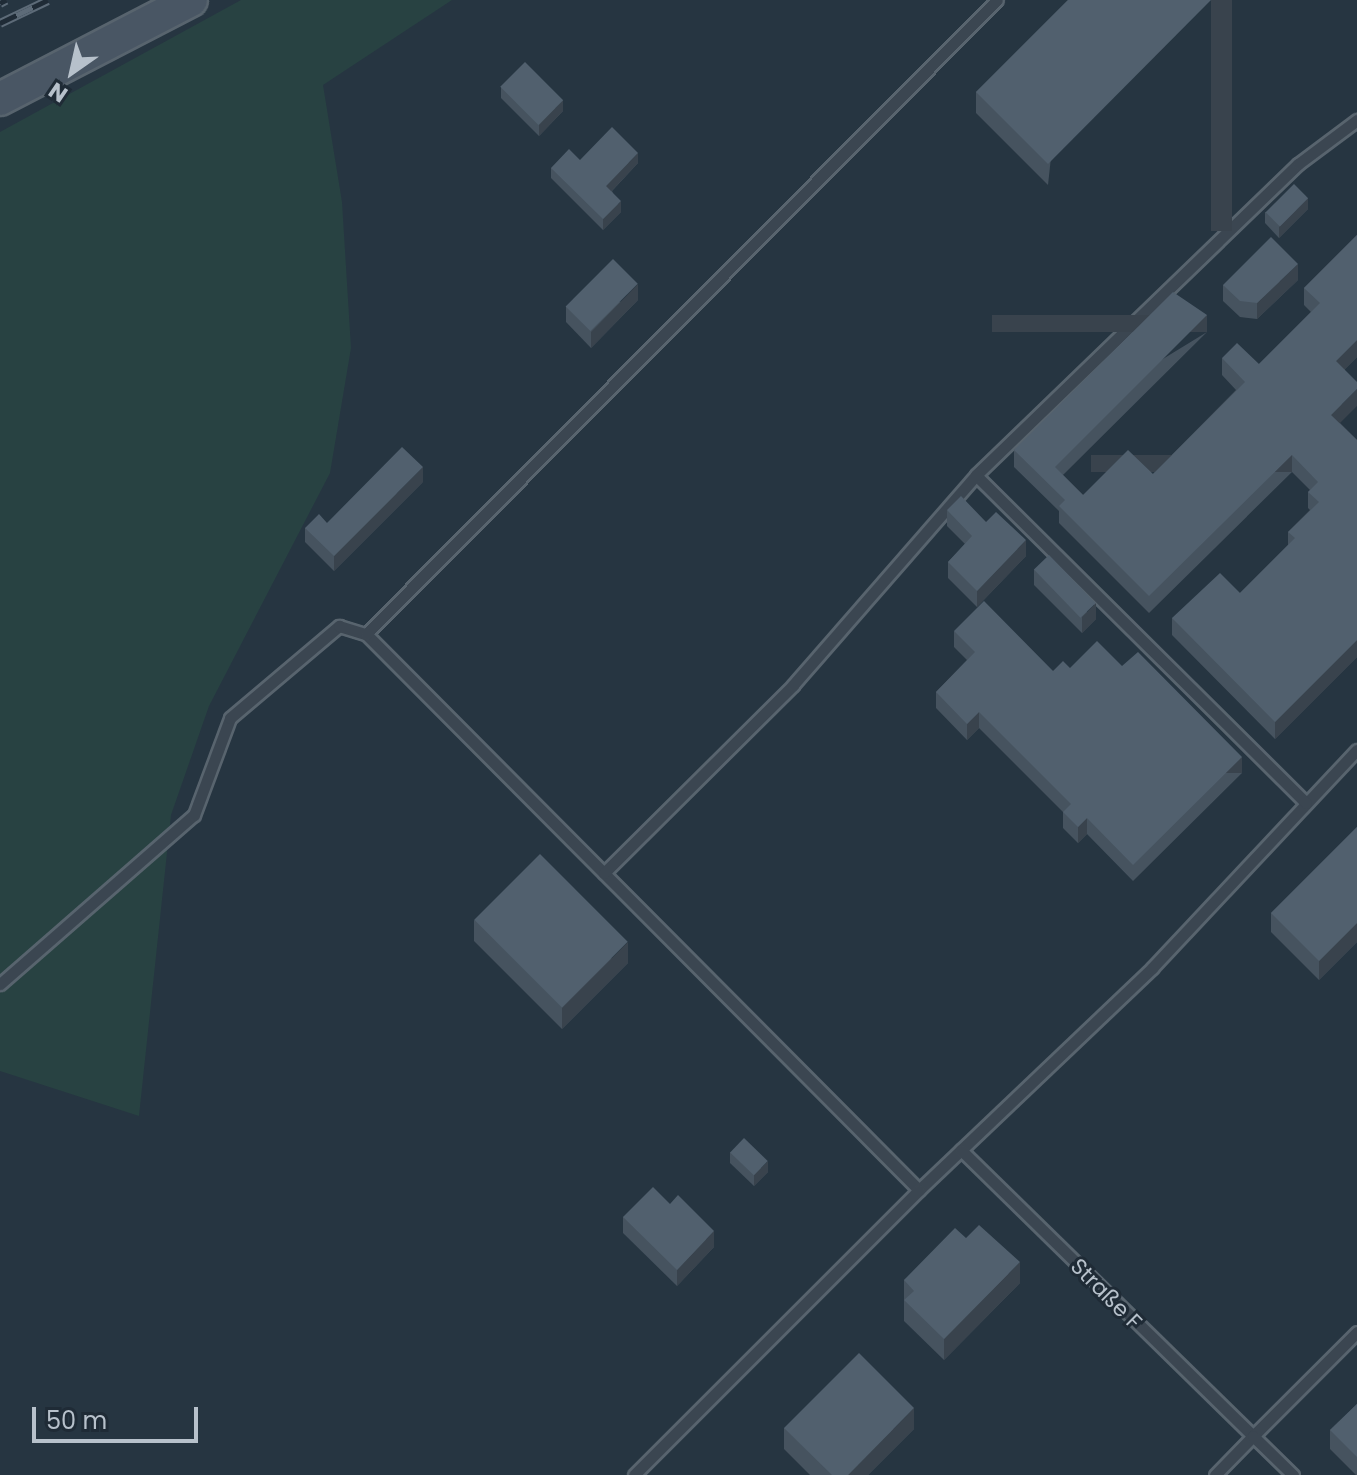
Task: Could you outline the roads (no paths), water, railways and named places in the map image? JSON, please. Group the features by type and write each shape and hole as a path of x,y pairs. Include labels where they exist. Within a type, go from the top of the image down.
{"street":[{"path":"0,99 191,0"}],"lane":[{"path":"366,634 997,0"},
{"path":"604,873 793,685 976,475 1298,164 1357,120"},
{"path":"976,475 1306,803"},
{"path":"0,984 194,815 230,718 339,626 366,634 919,1190"},
{"path":"634,1475 919,1190 1152,968 1357,750"},
{"name":"Straße F","path":"961,1150 1293,1475"},
{"path":"1215,1475 1357,1332"}],"railway":[{"path":"0,3 6,0"},
{"path":"0,23 48,0"}]}
